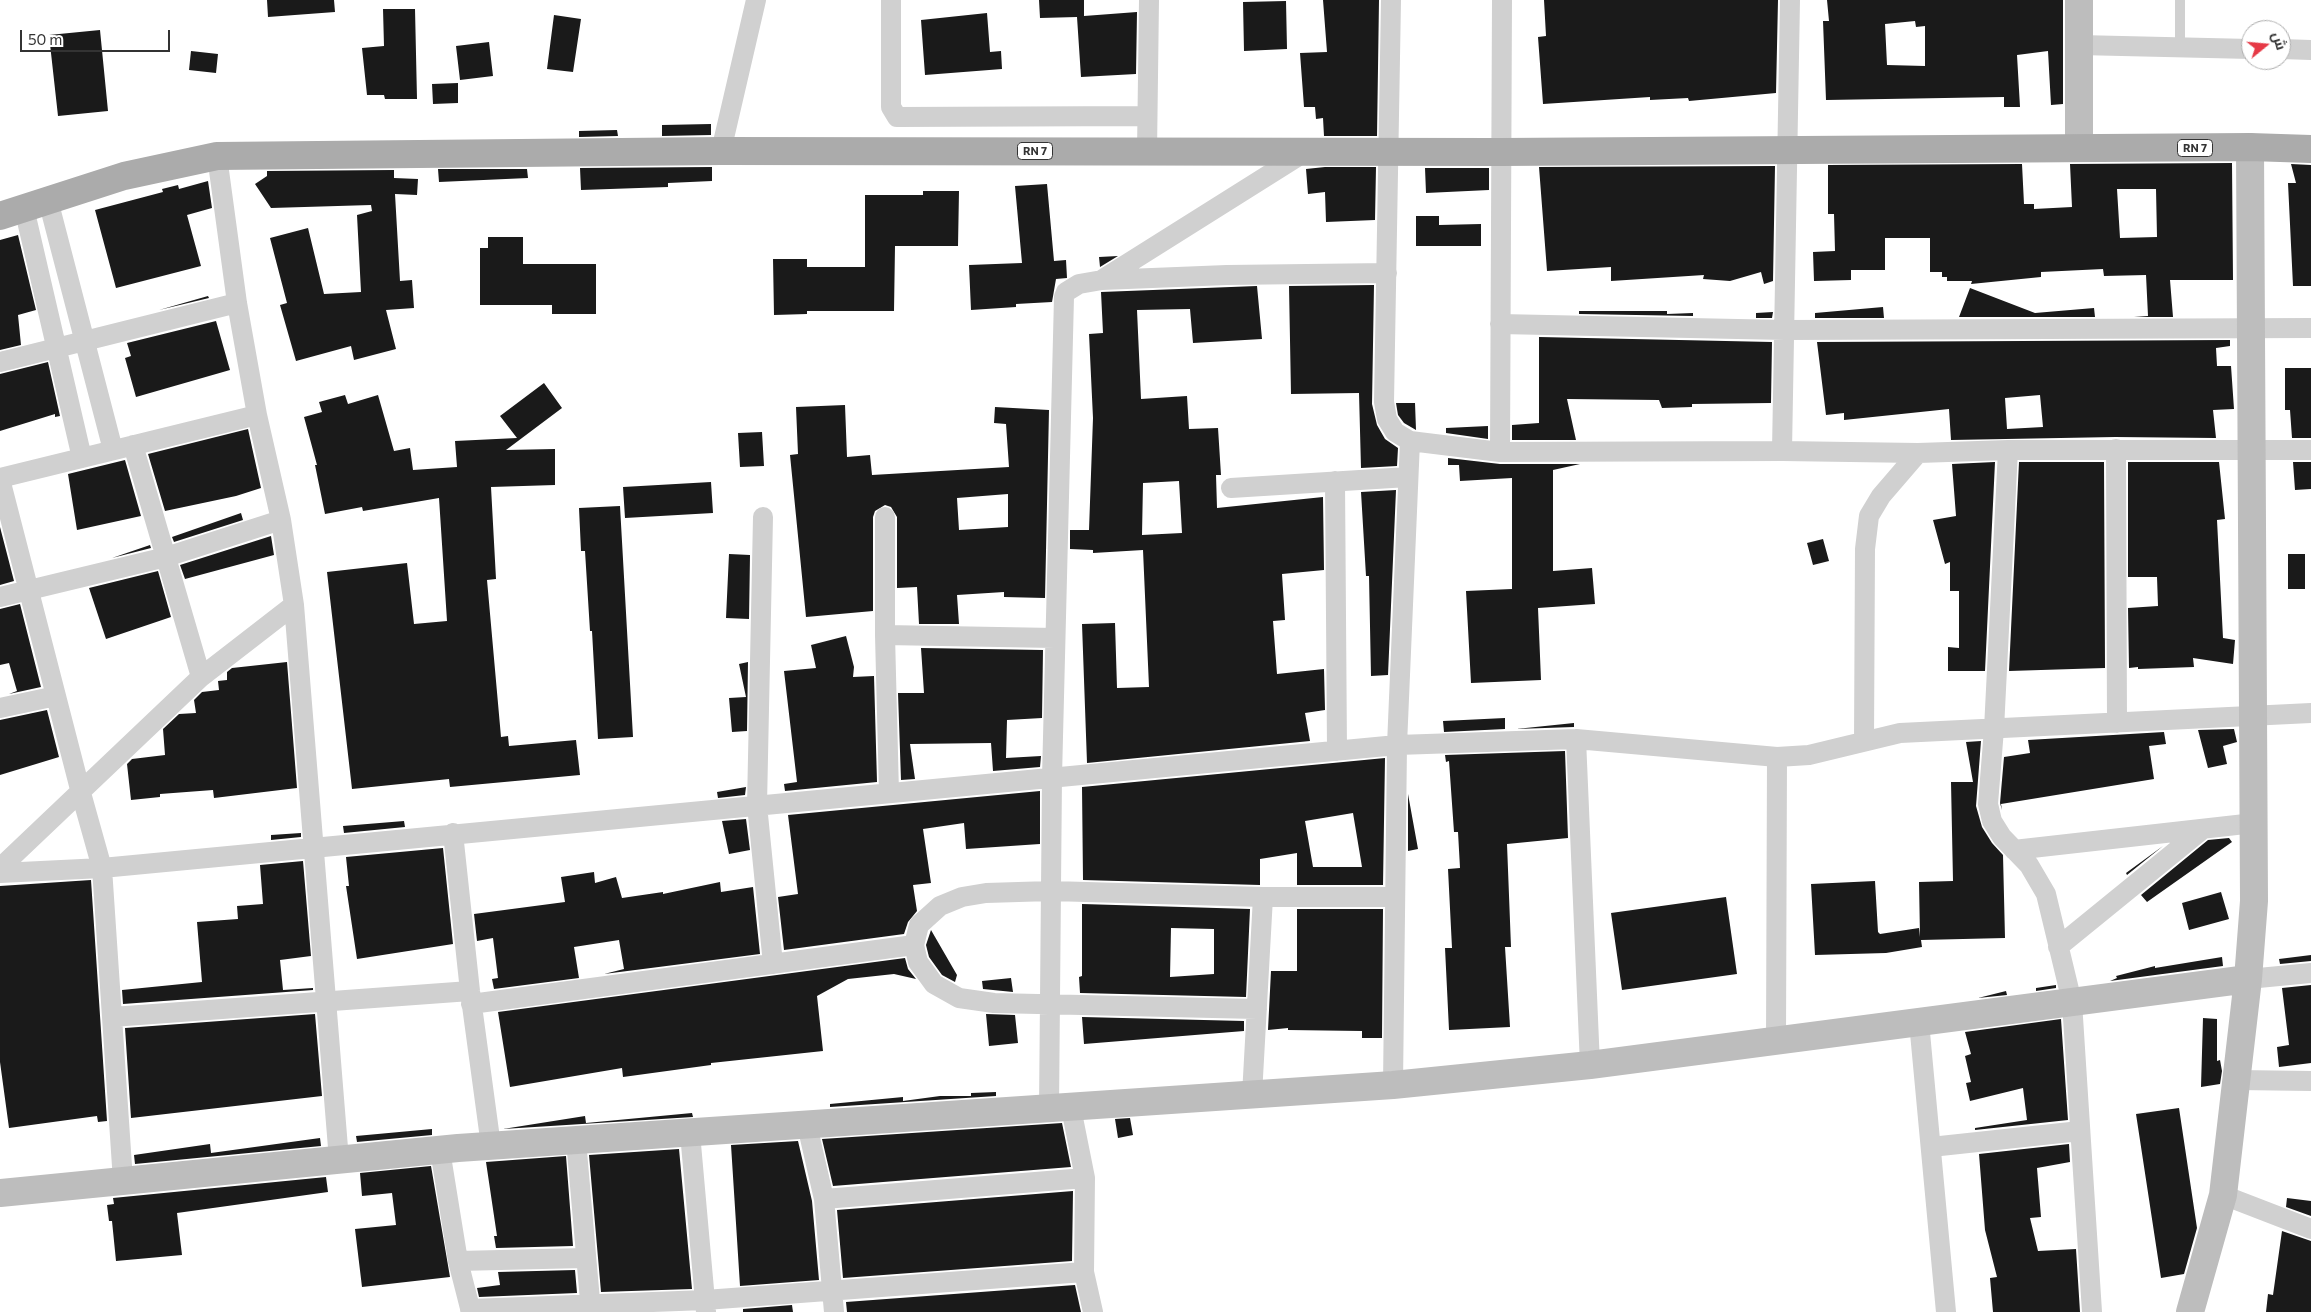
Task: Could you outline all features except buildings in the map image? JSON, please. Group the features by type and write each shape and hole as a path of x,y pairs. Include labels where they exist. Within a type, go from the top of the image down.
{"main road":[{"name":"RN 7","path":"24,208 124,176 217,156 721,151 1501,152 2311,148"}],"street":[{"path":"721,151 756,0"},
{"path":"891,0 891,107 897,117 1147,116"},
{"path":"1147,152 1149,0"},
{"path":"1391,0 1384,402 1387,419 1395,432 1410,441 1500,452 1782,450 1918,453 2116,449 2311,450"},
{"path":"1500,452 1502,0"},
{"path":"1782,450 1790,0"},
{"path":"2079,0 2079,148"},
{"path":"2079,45 2241,49"},
{"path":"2291,49 2311,50"},
{"path":"2190,1312 2223,1196 2248,979 2254,901 2250,147"},
{"path":"1102,280 1305,152"},
{"path":"217,156 237,303 257,415 281,520 294,605 339,1160"},
{"path":"24,208 84,340 113,450"},
{"path":"24,208 82,458"},
{"path":"1093,1312 1084,1272 1085,1178 1060,1109 1049,1004 1052,777 1064,297 1072,287 1102,280 1227,275 1387,273"},
{"path":"0,362 237,303"},
{"path":"1500,324 1784,330 2311,328"},
{"path":"123,1181 102,868 0,478 257,415"},
{"path":"1393,1085 1397,745 1410,441"},
{"path":"133,445 201,677"},
{"path":"2116,449 2116,723"},
{"path":"2008,450 1994,729 1988,804 1992,821 2002,837 2029,865 2046,894 2072,1002 2092,1312"},
{"path":"1864,740 1865,549 1869,516 1881,496 1918,453"},
{"path":"1231,488 1408,477"},
{"path":"1335,481 1337,751"},
{"path":"763,517 757,805 773,964"},
{"path":"885,517 885,635 889,793"},
{"path":"0,597 166,557 281,520"},
{"path":"0,868 201,677 294,605"},
{"path":"885,635 1055,638"},
{"path":"0,708 56,696"},
{"path":"0,873 102,868 315,846 1397,745 1576,739 1777,757 1809,755 1864,740 1900,733 2311,713"},
{"path":"1576,739 1590,1065"},
{"path":"1776,1041 1777,757"},
{"path":"2014,850 2254,823"},
{"path":"2058,947 2203,829"},
{"path":"453,833 470,998 491,1146"},
{"path":"1257,1009 994,1003 959,998 934,984 918,962 914,945 919,925 940,906 962,897 986,893 1051,891 1395,897"},
{"path":"1252,1095 1263,896"},
{"path":"112,1017 327,1001 470,998 773,964 914,945"},
{"path":"0,1193 491,1146 1393,1085 1590,1065 2248,979 2311,974"},
{"path":"1919,1022 1946,1312"},
{"path":"2237,1080 2311,1081"},
{"path":"807,1125 824,1199 834,1312"},
{"path":"1931,1147 2080,1131"},
{"path":"690,1133 705,1306"},
{"path":"576,1140 585,1258 591,1308"},
{"path":"440,1150 458,1261 471,1310 705,1306 832,1291 1084,1272"},
{"path":"824,1199 1085,1178"},
{"path":"2223,1196 2311,1230"},
{"path":"458,1261 585,1258"}],"lane":[{"path":"2180,0 2180,47"}]}
